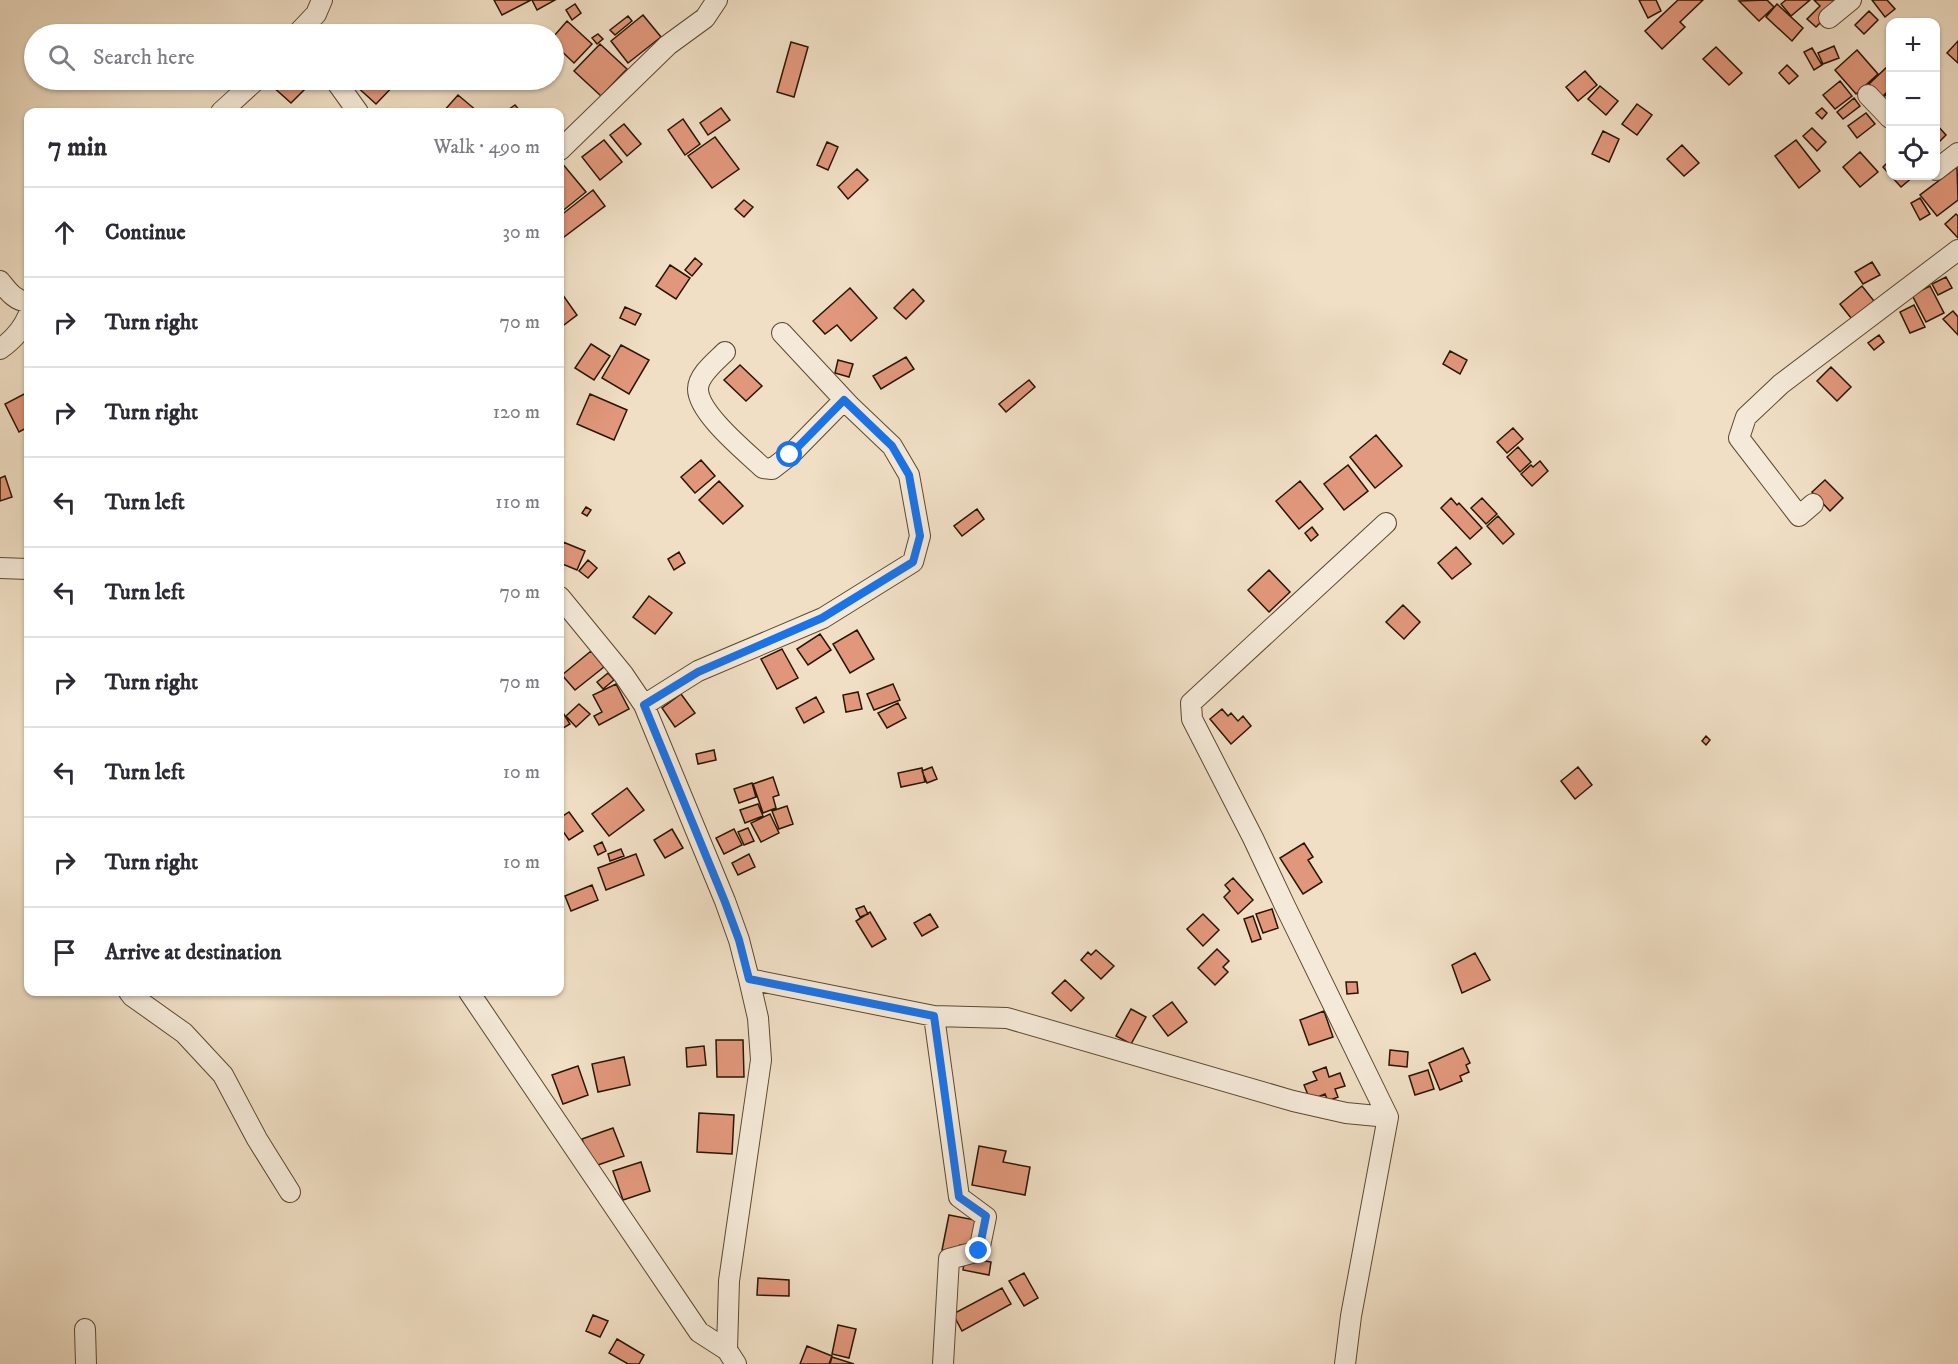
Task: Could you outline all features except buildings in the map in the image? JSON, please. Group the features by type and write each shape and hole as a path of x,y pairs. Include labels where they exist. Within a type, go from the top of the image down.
{"street":[{"path":"308,24 316,14 322,0"},
{"path":"564,146 668,45 705,18 717,0"},
{"path":"1829,18 1851,0"},
{"path":"225,108 245,90"},
{"path":"342,90 355,108"},
{"path":"1868,95 1886,114"},
{"path":"1940,166 1958,153"},
{"path":"1813,504 1799,516 1739,438 1746,417 1789,377 1958,250"},
{"path":"0,281 9,292 24,302"},
{"path":"0,349 24,328"},
{"path":"644,705 698,672 822,618 913,562 920,536 909,475 892,446 844,400 782,333"},
{"path":"725,352 706,372 698,388 701,402 714,419 763,468 772,469 781,462 844,400"},
{"path":"1345,1364 1351,1316 1388,1117 1253,838 1192,719 1191,703 1386,522"},
{"path":"0,568 24,569"},
{"path":"564,602 623,674 644,705 739,940 758,1018 760,1060 733,1245 729,1293 732,1357"},
{"path":"749,979 934,1016 1007,1018 1293,1101 1346,1113 1388,1117"},
{"path":"132,996 184,1033 223,1075 257,1139 290,1192"},
{"path":"472,996 699,1332 732,1357"},
{"path":"934,1016 959,1197 986,1216 979,1251 948,1259 943,1364"},
{"path":"85,1329 86,1364"}],"route":[{"path":"790,455 844,400 892,446 909,475 920,536 913,562 822,618 698,672 644,705 725,902 739,940 749,979 934,1016 959,1197 986,1216 979,1251"}]}
